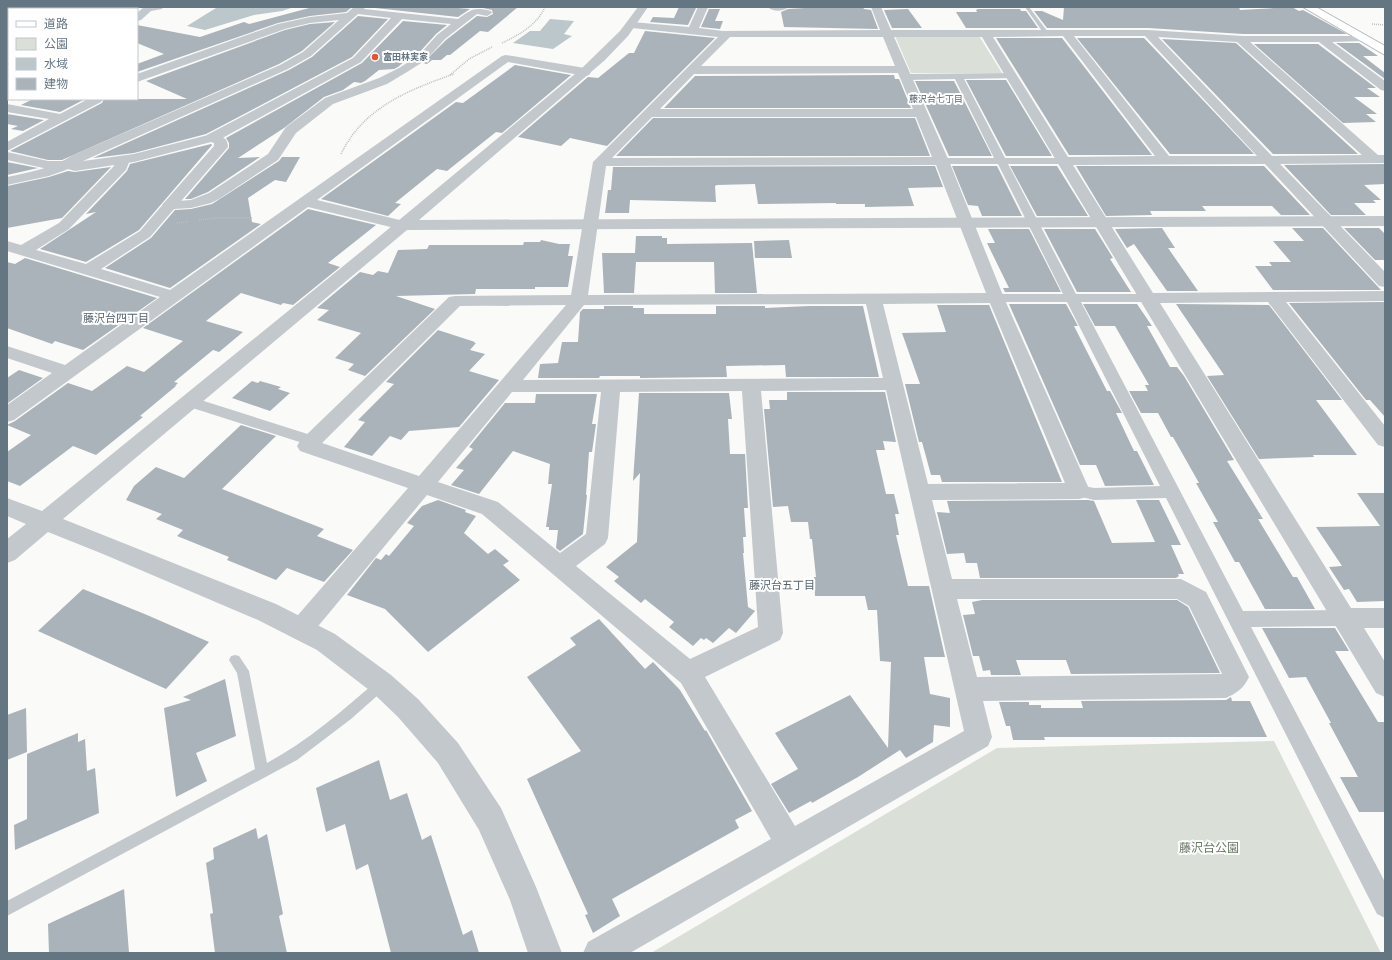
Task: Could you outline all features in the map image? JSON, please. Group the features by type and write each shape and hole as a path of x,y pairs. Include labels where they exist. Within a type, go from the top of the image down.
{"main road":[{"path":"1308,7 1385,51"}],"street":[{"path":"138,17 148,9 158,7"},
{"path":"7,553 585,72 632,25 643,7"},
{"path":"693,31 703,7"},
{"path":"773,8 783,7"},
{"path":"876,7 942,161 996,298 1079,491"},
{"path":"7,181 49,172 69,165 78,158 299,60 355,11"},
{"path":"138,78 282,26 355,11 461,22"},
{"path":"170,205 191,204 214,196 273,157 291,130 329,101 382,81 398,73 422,58 441,37 475,11 487,13"},
{"path":"7,156 48,165 69,165 75,167 123,160 212,138 357,60 400,16"},
{"path":"632,25 727,34 1148,33 1240,39 1362,38"},
{"path":"985,33 1385,685"},
{"path":"1066,33 1166,160"},
{"path":"1148,33 1385,282"},
{"path":"301,629 579,301 600,162 727,34"},
{"path":"1240,39 1380,159"},
{"path":"1322,39 1385,87"},
{"path":"7,416 506,58 585,72"},
{"path":"692,70 761,75 905,73 958,77 1011,76"},
{"path":"958,77 1385,906"},
{"path":"7,148 95,100"},
{"path":"7,108 62,118"},
{"path":"648,114 921,113"},
{"path":"88,270 144,234 152,226 221,146 221,142 212,138"},
{"path":"600,162 1380,159"},
{"path":"23,250 64,226 121,167 123,160"},
{"path":"306,202 403,225 1385,221"},
{"path":"7,246 174,296"},
{"path":"790,845 687,673 490,508 307,446 455,301 872,300 1385,296"},
{"path":"1273,297 1385,440"},
{"path":"599,953 979,737 872,300"},
{"path":"7,352 67,372"},
{"path":"687,673 771,633 751,384"},
{"path":"507,386 893,384"},
{"path":"560,566 597,538 611,385"},
{"path":"188,401 312,441"},
{"path":"920,492 1079,491 1094,494 1171,492"},
{"path":"7,507 111,547 260,609 326,642 382,684 408,708 448,753 490,819 525,898 545,953"},
{"path":"943,590 1181,589 1198,599 1236,677 1226,686 968,689"},
{"path":"1237,619 1385,618"}],"lane":[{"path":"1027,8 1046,33"},
{"path":"235,660 243,671 262,772"},
{"path":"7,909 292,756 347,715 382,684"}],"path":[{"path":"342,176 339,162 344,147 354,131 364,122 388,104 411,90 459,72"},
{"path":"198,220 256,217"},
{"path":"152,226 191,221"}],"green space":[{"path":"895,36 979,36 1002,73 911,73"},
{"name":"藤沢台公園","path":"1274,741 1381,953 651,953 997,748"}],"water":[{"path":"294,7 282,11 254,15 205,30 187,26 216,8"},
{"path":"550,19 574,21 564,34 572,36 553,49 513,43 530,31 540,31"}],"building":[{"path":"313,7 352,7 346,12 310,16 278,23 138,72 138,64 164,54 138,43 138,25 200,37 244,22 249,24"},
{"path":"366,7 446,7 470,9 458,17"},
{"path":"518,7 488,32 480,31 450,55 447,55 441,60 432,60 427,64 423,63 446,40 477,16 487,17 493,14 492,10 483,8"},
{"path":"679,7 696,8 688,25 650,22 653,17 674,18"},
{"path":"863,7 864,9 871,10 878,29 784,27 781,12 788,9"},
{"path":"1064,7 1239,7 1240,10 1292,7 1299,11 1303,10 1347,34 1243,34 1148,28 1047,28 1034,11 1042,11 1063,20"},
{"path":"709,9 720,9 715,21 723,21 720,29 701,27"},
{"path":"908,9 922,28 892,28 884,10"},
{"path":"1020,9 1021,11 1026,11 1038,28 966,28 956,12 977,12 976,10"},
{"path":"358,16 388,19 352,57 206,134 134,153 93,158 289,70 312,57"},
{"path":"403,21 447,25 436,34 417,55 394,69 379,70 361,83 354,82 343,90 324,97 284,128 238,158 260,157 208,192 191,199 185,199 229,148 229,143 226,138 362,63"},
{"path":"335,22 302,51 279,64 62,160 48,160 10,151 102,103 104,100 187,99 146,81 285,30 310,24"},
{"path":"645,31 715,38 607,146 570,138 561,146 518,137 588,77 598,78 629,53 634,53"},
{"path":"996,38 1062,38 1152,155 1069,155"},
{"path":"1077,38 1144,38 1254,154 1170,154"},
{"path":"1162,39 1236,43 1358,154 1273,154"},
{"path":"1336,43 1359,43 1378,56 1363,56 1385,73 1385,79"},
{"path":"1254,44 1318,44 1376,88 1367,88 1380,97 1354,97 1377,114 1366,114 1376,122 1343,123"},
{"path":"515,65 571,75 502,133 496,132 447,171 437,169 395,203 401,204 388,216 321,199 456,102 463,103"},
{"path":"894,75 895,79 899,79 911,108 664,108 695,76"},
{"path":"966,80 1006,80 1052,156 1006,156"},
{"path":"915,81 954,81 992,156 949,156"},
{"path":"31,100 83,100 60,112 21,105"},
{"path":"7,114 44,120 23,131 11,129 18,126 7,124"},
{"path":"653,118 915,118 930,156 616,156"},
{"path":"212,145 139,230 86,262 40,249 96,212 86,214 127,171 130,164"},
{"path":"282,157 300,157 286,182 275,180 248,198 252,222 261,224 170,288 105,268 151,238 175,210 191,209 212,204 279,161"},
{"path":"7,162 38,168 7,175"},
{"path":"1385,164 1385,184 1364,185 1381,200 1373,200 1376,203 1354,203 1366,215 1331,215 1284,165"},
{"path":"935,166 943,187 908,188 914,206 865,207 865,204 836,203 758,204 755,184 717,185 715,186 716,202 630,200 629,213 605,213 608,190 611,190 613,167"},
{"path":"952,166 997,166 1022,216 982,216 978,206 968,205"},
{"path":"1010,166 1057,166 1088,216 1037,216"},
{"path":"1076,166 1264,166 1310,215 1281,215 1272,206 1202,206 1206,211 1150,211 1152,215 1106,216"},
{"path":"111,167 62,218 7,228 7,186 49,177 68,171 75,172"},
{"path":"308,209 376,225 328,263 340,267 293,305 283,303 281,305 241,293 206,321 243,332 219,352 213,350 174,382 178,383 176,386 140,416 143,417 96,455 73,446 20,486 7,481 7,452 31,435 7,425 15,421 68,383 92,391 127,366 144,372 183,341 143,328"},
{"path":"1162,228 1175,248 1168,248 1198,291 1167,291 1134,244 1127,248 1115,229"},
{"path":"1292,228 1323,228 1381,290 1273,290 1255,266 1272,266 1269,262 1291,262 1273,241 1304,241"},
{"path":"1344,228 1379,228 1385,234 1385,260 1375,260"},
{"path":"988,229 1029,229 1061,292 1005,292 1003,288 1009,288 987,243 995,243"},
{"path":"1044,229 1095,229 1113,258 1110,259 1131,292 1077,292"},
{"path":"636,236 662,236 662,238 667,238 667,244 752,243 757,293 715,293 714,262 636,262 634,293 604,293 602,253 635,253"},
{"path":"541,240 559,244 570,244 568,256 573,256 568,287 535,287 535,289 476,289 475,294 396,296 435,309 365,376 348,370 354,364 335,358 361,333 317,320 329,310 317,308 360,272 373,275 378,271 388,273 398,250 427,249 429,245 523,245 524,242 540,242"},
{"path":"789,240 792,258 755,258 754,241"},
{"path":"25,258 157,298 83,350 55,341 52,344 7,328 7,262 15,264"},
{"path":"1385,302 1385,417 1370,400 1366,400 1289,303"},
{"path":"1009,304 1066,304 1078,326 1074,326 1107,391 1110,391 1122,413 1116,413 1134,451 1137,451 1154,485 1105,486 1096,465 1080,465"},
{"path":"1083,304 1137,304 1152,326 1147,326 1170,367 1177,367 1184,376 1234,460 1227,461 1263,519 1258,519 1293,577 1297,577 1315,609 1265,609 1239,562 1235,562 1213,522 1218,522 1196,483 1199,483 1173,437 1171,437 1158,413 1141,413 1129,391 1148,391 1145,385 1149,385 1115,326 1095,326"},
{"path":"1176,304 1269,305 1342,400 1316,400 1357,455 1313,455 1314,457 1259,459 1207,376 1224,375"},
{"path":"937,305 989,305 1062,482 942,482 940,475 931,475 922,442 919,442 905,384 920,384 902,333 946,332"},
{"path":"604,306 633,306 633,308 644,308 644,314 716,314 716,306 765,306 765,308 863,306 879,377 786,377 785,365 726,366 727,377 640,378 640,376 600,376 599,378 538,378 540,364 558,363 562,342 578,342 580,312 583,309 604,309"},
{"path":"438,330 475,342 474,343 476,343 470,350 485,354 469,371 499,380 459,427 409,431 401,440 390,436 372,456 344,447 365,422 358,420 394,384 386,382"},
{"path":"19,370 43,378 8,403 7,378"},
{"path":"252,381 258,383 260,381 281,387 278,389 290,393 270,411 232,398"},
{"path":"787,392 885,392 896,442 883,441 885,450 876,450 886,494 894,494 899,514 895,514 899,535 896,535 908,586 929,586 945,657 924,657 930,694 950,698 950,727 934,725 933,742 906,758 900,750 858,777 812,803 811,801 789,813 771,784 798,769 775,733 850,695 888,748 891,662 880,661 877,610 868,610 865,596 815,596 814,577 816,577 812,539 810,539 808,522 791,522 788,506 773,507 764,409 770,409 769,400 787,400"},
{"path":"639,393 729,393 732,419 728,419 730,454 745,454 748,508 744,508 746,537 743,537 743,553 748,607 755,611 736,633 729,628 713,643 706,638 704,640 701,638 693,646 669,627 674,622 645,599 641,603 614,581 619,577 606,567 637,542 640,473 633,481"},
{"path":"536,394 597,394 592,424 596,424 592,452 589,452 583,534 560,551 556,548 558,530 549,530 549,527 546,527 552,484 548,484 550,464 513,451 479,494 451,485 464,470 456,468 473,449 469,447 505,403 535,403"},
{"path":"241,425 276,436 222,489 324,529 317,536 353,550 324,582 287,568 276,580 227,560 229,557 177,536 183,530 156,519 162,514 126,500 134,486 156,467 184,478"},
{"path":"1357,493 1385,493 1385,601 1357,602 1349,589 1344,590 1329,567 1342,566 1316,527 1380,526"},
{"path":"438,500 466,510 465,512 476,516 464,533 488,554 495,549 509,561 503,565 520,580 428,652 385,609 347,595 376,558 381,560 386,554 389,556 414,526 407,523 422,506"},
{"path":"1136,500 1159,500 1181,545 1171,545 1184,574 1178,574 1179,576 1176,578 980,578 977,563 966,563 964,553 947,554 937,512 950,513 947,501 1094,501 1112,543 1155,542"},
{"path":"83,589 209,642 166,689 38,631"},
{"path":"982,600 1177,600 1188,607 1220,673 1071,674 1066,660 1016,660 1021,675 991,675 990,670 983,671 979,656 973,656 963,615 975,614 972,602"},
{"path":"599,619 645,669 653,662 680,690 705,731 706,730 752,811 735,820 739,828 612,899 620,916 593,933 585,915 588,914 527,779 581,751 527,677 576,645 570,638"},
{"path":"1262,628 1335,628 1349,651 1335,651 1378,722 1385,722 1385,812 1359,812 1340,777 1358,777 1329,723 1331,723 1306,677 1289,678"},
{"path":"225,679 236,736 196,753 207,781 176,797 164,708 191,700 183,697"},
{"path":"1231,697 1232,701 1250,701 1267,737 1044,737 1045,740 1013,740 1010,726 1006,726 999,702 1029,702 1029,705 1041,705 1041,708 1083,708 1081,701 1226,700"},
{"path":"26,708 27,752 7,760 7,715"},
{"path":"78,733 78,742 85,739 87,771 95,768 99,813 15,850 14,825 27,819 27,754"},
{"path":"379,760 390,800 407,793 422,840 431,835 463,935 472,930 479,953 391,953 368,864 356,870 345,824 326,832 316,788"},
{"path":"256,828 258,839 267,834 283,914 279,916 287,953 215,953 210,914 213,913 206,863 214,859 213,848"},
{"path":"124,889 129,953 49,953 48,924"}],"place":[{"name":"富田林実家","path":"375,57"}],"district":[{"name":"藤沢台七丁目","path":"936,99"},
{"name":"藤沢台四丁目","path":"116,318"},
{"name":"藤沢台五丁目","path":"782,585"}]}
